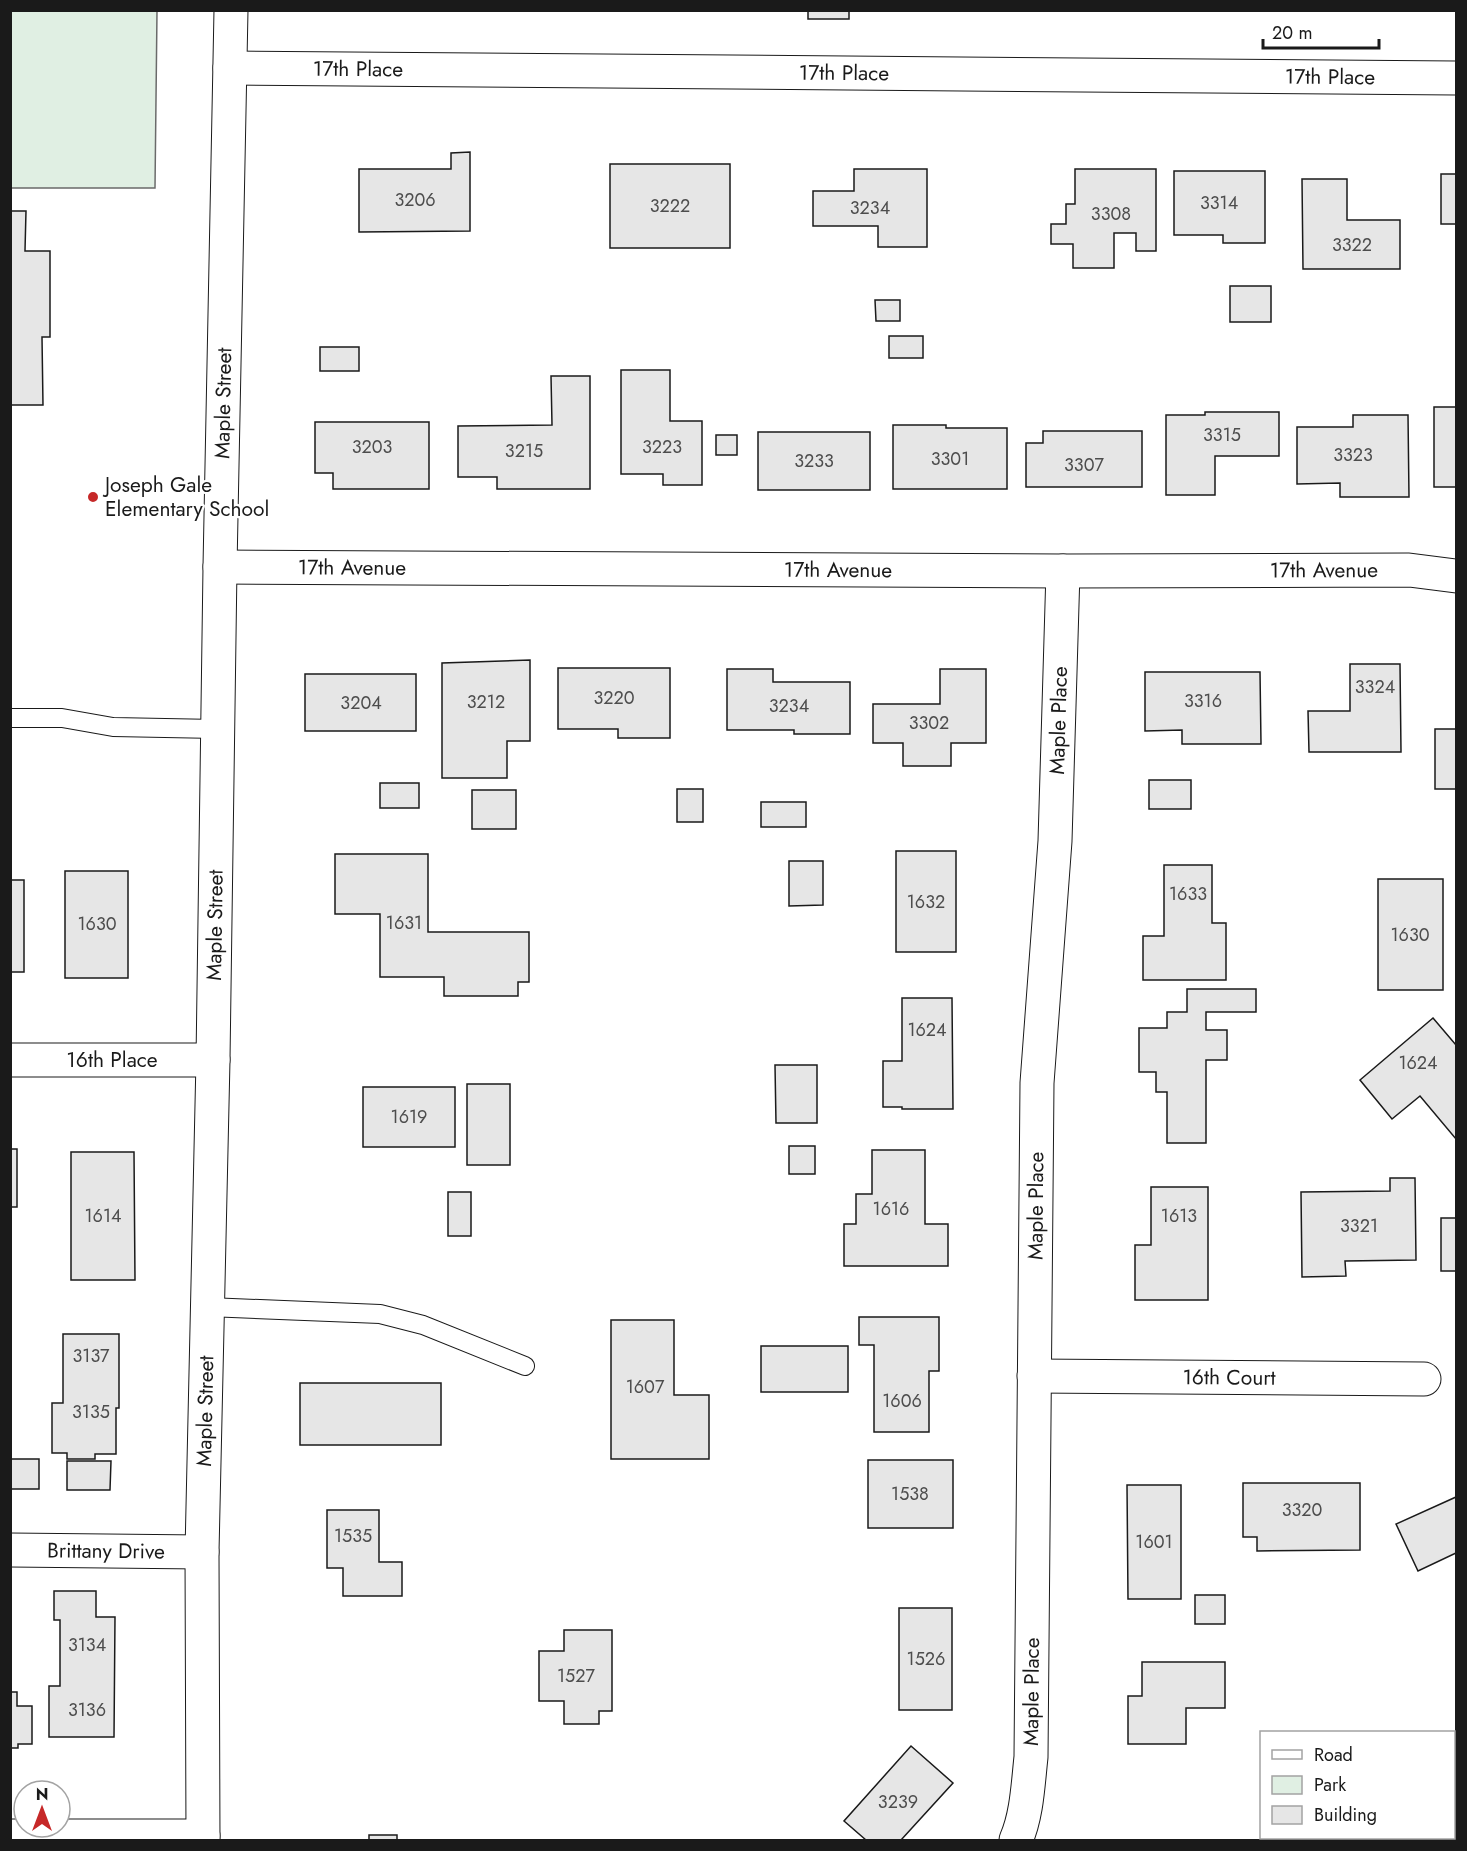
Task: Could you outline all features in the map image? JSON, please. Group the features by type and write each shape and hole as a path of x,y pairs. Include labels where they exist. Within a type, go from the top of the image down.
{"main road":[{"name":"Maple Street","path":"203,1838 202,1552 231,10"},
{"name":"17th Place","path":"230,68 1456,78"},
{"name":"17th Avenue","path":"220,567 1064,571 1408,570 1456,576"},
{"name":"Maple Place","path":"1016,1840 1023,1819 1031,1757 1037,1083 1055,841 1064,571"},
{"name":"16th Place","path":"10,1060 213,1060"},
{"name":"16th Court","path":"1034,1376 1424,1379"},
{"name":"Brittany Drive","path":"10,1550 202,1552"},
{"path":"10,1836 203,1838"}],"lane":[{"path":"10,718 62,718 113,727 217,729"},
{"path":"208,1306 380,1314 423,1325 525,1366"}],"green space":[{"path":"10,11 157,11 155,188 11,188"}],"building":[{"path":"808,10 849,10 849,19 808,19"},
{"path":"470,152 470,231 359,232 359,169 451,169 451,153"},
{"path":"610,164 730,164 730,248 610,248"},
{"path":"854,169 927,169 927,247 878,247 878,226 813,226 813,191 854,191"},
{"path":"1075,169 1156,169 1156,251 1136,251 1136,233 1114,233 1114,268 1073,268 1073,244 1051,244 1051,224 1066,224 1066,204 1075,204"},
{"path":"1174,171 1265,171 1265,243 1223,243 1223,235 1174,235"},
{"path":"1441,174 1456,174 1456,224 1441,224"},
{"path":"1302,179 1347,179 1347,220 1400,220 1400,269 1303,269"},
{"path":"10,211 26,211 25,251 50,251 50,337 42,337 43,405 10,405"},
{"path":"1230,286 1271,286 1271,322 1230,322"},
{"path":"875,300 900,300 900,321 876,321"},
{"path":"889,336 923,336 923,358 889,358"},
{"path":"320,347 359,347 359,371 320,371"},
{"path":"621,370 670,370 670,421 702,421 702,485 663,485 663,474 621,474"},
{"path":"551,376 590,376 590,489 497,489 497,477 458,477 458,426 552,425"},
{"path":"1434,407 1456,407 1456,487 1434,487"},
{"path":"1205,412 1279,412 1279,456 1215,456 1215,495 1166,495 1166,415 1205,415"},
{"path":"1353,415 1408,415 1409,497 1340,497 1340,483 1297,484 1297,427 1353,427"},
{"path":"315,422 429,422 429,489 333,489 333,473 315,473"},
{"path":"893,425 1007,428 1007,489 893,489"},
{"path":"1043,431 1142,431 1142,487 1026,487 1026,443 1043,443"},
{"path":"758,432 870,432 870,490 758,490"},
{"path":"716,435 737,435 737,455 716,455"},
{"path":"530,660 530,741 507,741 507,778 442,778 442,663"},
{"path":"1350,664 1400,664 1401,752 1309,752 1308,711 1350,711"},
{"path":"558,668 670,668 670,738 618,738 618,729 558,729"},
{"path":"727,669 773,669 773,682 850,682 850,734 794,734 794,730 727,730"},
{"path":"940,669 986,669 986,743 951,743 951,766 903,766 903,743 873,743 873,704 940,704"},
{"path":"1145,672 1260,672 1261,744 1182,744 1182,730 1145,731"},
{"path":"305,674 416,674 416,731 305,731"},
{"path":"1435,729 1456,729 1456,789 1435,789"},
{"path":"1149,780 1191,780 1191,809 1149,809"},
{"path":"380,783 419,783 419,808 380,808"},
{"path":"677,789 703,789 703,822 677,822"},
{"path":"472,790 516,790 516,829 472,829"},
{"path":"761,802 806,802 806,827 761,827"},
{"path":"896,851 956,851 956,952 896,952"},
{"path":"335,854 428,854 428,932 529,932 529,982 518,982 518,996 444,996 444,977 380,977 380,914 335,914"},
{"path":"789,861 823,861 823,905 789,906"},
{"path":"1164,865 1212,865 1212,923 1226,923 1226,980 1143,980 1143,936 1164,936"},
{"path":"65,871 128,871 128,978 65,978"},
{"path":"1378,879 1443,879 1443,990 1378,990"},
{"path":"10,880 24,880 24,972 10,972"},
{"path":"1187,989 1256,989 1256,1012 1206,1012 1206,1030 1227,1030 1227,1060 1206,1060 1206,1143 1167,1143 1167,1092 1156,1092 1156,1072 1139,1072 1139,1028 1167,1028 1167,1012 1187,1012"},
{"path":"902,998 952,998 953,1109 883,1107 883,1061 902,1061"},
{"path":"1433,1018 1456,1045 1456,1139 1420,1096 1392,1119 1360,1080"},
{"path":"775,1065 817,1065 817,1123 776,1123"},
{"path":"467,1084 510,1084 510,1165 467,1165"},
{"path":"363,1087 455,1087 455,1147 363,1147"},
{"path":"789,1146 815,1146 815,1174 789,1174"},
{"path":"10,1149 17,1149 17,1207 10,1207"},
{"path":"872,1150 925,1150 925,1224 948,1224 948,1266 844,1266 844,1224 856,1224 856,1194 872,1194"},
{"path":"71,1152 134,1152 135,1280 71,1280"},
{"path":"1390,1178 1415,1178 1416,1260 1345,1261 1346,1276 1302,1277 1301,1192 1390,1191"},
{"path":"1151,1187 1208,1187 1208,1300 1135,1300 1135,1245 1151,1245"},
{"path":"448,1192 471,1192 471,1236 448,1236"},
{"path":"1441,1218 1456,1218 1456,1271 1441,1271"},
{"path":"859,1317 939,1317 939,1371 929,1371 929,1432 874,1432 874,1345 859,1345"},
{"path":"611,1320 674,1320 674,1395 709,1395 709,1459 611,1459"},
{"path":"63,1334 119,1334 119,1408 116,1408 116,1454 95,1454 95,1459 67,1459 67,1453 52,1453 52,1403 63,1403"},
{"path":"761,1346 848,1346 848,1392 761,1392"},
{"path":"300,1383 441,1383 441,1445 300,1445"},
{"path":"10,1459 39,1459 39,1489 10,1489"},
{"path":"868,1460 953,1460 953,1528 868,1528"},
{"path":"67,1461 111,1461 110,1490 67,1490"},
{"path":"1243,1483 1360,1483 1360,1550 1257,1551 1257,1537 1243,1537"},
{"path":"1127,1485 1181,1485 1181,1599 1128,1599"},
{"path":"1456,1497 1456,1553 1418,1571 1396,1524"},
{"path":"327,1510 379,1510 379,1562 402,1562 402,1596 343,1596 343,1568 327,1568"},
{"path":"54,1591 96,1591 96,1617 115,1617 114,1737 49,1737 49,1686 60,1686 60,1620 54,1620"},
{"path":"1195,1595 1225,1595 1225,1624 1195,1624"},
{"path":"899,1608 952,1608 952,1710 899,1710"},
{"path":"564,1630 612,1630 612,1711 599,1711 599,1724 564,1724 564,1701 539,1701 539,1651 564,1651"},
{"path":"1142,1662 1225,1662 1225,1708 1186,1708 1186,1744 1128,1744 1128,1696 1142,1696"},
{"path":"10,1692 17,1692 17,1706 32,1706 32,1744 18,1744 18,1748 10,1748"},
{"path":"911,1746 953,1783 901,1840 866,1840 844,1821"},
{"path":"369,1835 397,1835 397,1840 369,1840"}],"place":[{"name":"Joseph Gale Elementary School","path":"93,497"}]}
